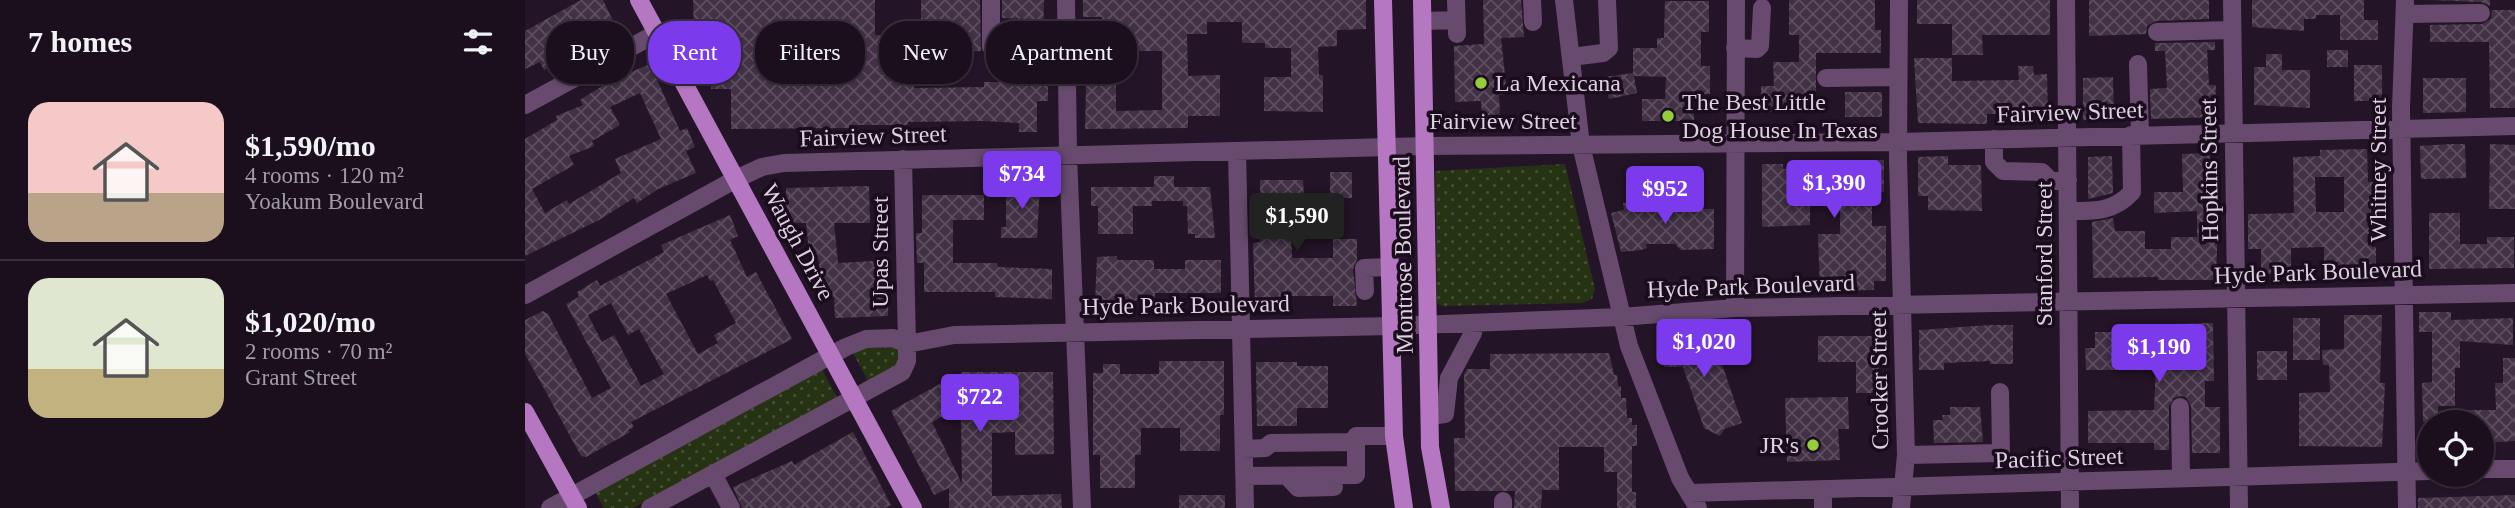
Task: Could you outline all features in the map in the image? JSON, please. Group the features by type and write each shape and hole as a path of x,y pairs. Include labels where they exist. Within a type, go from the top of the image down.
{"main road":[{"name":"Waugh Drive","path":"639,0 650,21"},
{"name":"Montrose Boulevard","path":"1383,0 1394,436 1404,508"},
{"name":"Montrose Boulevard","path":"1422,0 1430,447 1441,508"},
{"name":"Waugh Drive","path":"685,84 913,508"},
{"path":"525,412 575,502"}],"street":[{"path":"991,0 991,21"},
{"path":"1066,0 1068,155 1082,508"},
{"path":"1423,21 1456,27 1456,0"},
{"path":"1532,0 1533,23"},
{"path":"1565,0 1581,145 1621,317 1651,408 1680,478 1694,501"},
{"path":"1571,57 1603,53 1608,48 1607,0"},
{"path":"1735,0 1735,308"},
{"name":"Crocker Street","path":"1899,0 1898,142 1906,455 1901,508"},
{"name":"Stanford Street","path":"2066,0 2070,508"},
{"name":"Hopkins Street","path":"2232,0 2239,508"},
{"path":"2405,7 2481,13"},
{"name":"Whitney Street","path":"2405,7 2402,293 2407,508"},
{"path":"1735,48 1757,49 1761,46 1762,8"},
{"path":"2157,32 2232,30"},
{"path":"525,105 648,38"},
{"path":"2068,211 2103,211 2121,204 2132,192 2138,64"},
{"path":"1826,78 1898,77"},
{"name":"Fairview Street","path":"525,295 736,179 762,167 784,163 1426,146 1898,142 2234,131 2515,126"},
{"path":"1994,139 1994,162 2003,171 2042,172 2051,181 2068,180"},
{"path":"1237,151 1245,508"},
{"name":"Upas Street","path":"903,159 907,344"},
{"path":"1365,291 1364,268 1390,267"},
{"name":"Hyde Park Boulevard","path":"550,508 575,502 830,355 866,339 893,338 907,344 954,335 1392,326 1621,317 1735,308 2235,300 2402,293 2515,293"},
{"path":"1430,416 1445,414 1449,378 1473,333 1473,323"},
{"path":"650,508 902,373 907,344"},
{"path":"1429,379 1449,378"},
{"path":"1906,455 2001,453 2000,392"},
{"path":"2180,407 2181,478"},
{"path":"1245,476 1356,475 1356,436 1394,436"},
{"path":"1244,449 1265,448 1271,443 1355,442"},
{"path":"2494,469 2515,468"},
{"name":"Pacific Street","path":"1694,501 1823,499 1901,488 2417,471"},
{"path":"713,474 731,508"}],"green space":[{"path":"1565,164 1595,289 1592,299 1582,303 1437,304 1435,171"},
{"path":"868,345 896,346 900,357 898,366 868,381 853,353"},
{"path":"822,369 837,398 633,508 604,508 595,492"}],"building":[{"path":"581,0 603,0 613,21 546,21 544,70 540,62 525,69 525,31"},
{"path":"693,0 875,0 875,35 879,35 879,84 914,84 914,88 984,87 984,82 1048,84 1048,101 1037,101 1037,132 1019,132 1019,123 984,121 849,125 849,128 731,129 731,89 711,89 711,84 741,84 741,21 694,21"},
{"path":"921,0 980,0 981,51 972,51 972,21 921,21"},
{"path":"1002,0 1044,0 1043,21 1002,18"},
{"path":"1083,0 1366,0 1366,29 1337,30 1337,46 1318,47 1319,75 1323,75 1323,112 1264,111 1264,77 1291,77 1291,48 1265,48 1265,43 1242,43 1242,22 1207,22 1207,34 1187,34 1188,76 1220,75 1220,116 1188,116 1188,128 1085,129 1086,84 1116,84 1116,111 1162,110 1162,51 1137,51 1137,21 1102,21 1102,17 1083,17"},
{"name":"La Mexicana","path":"1483,0 1521,0 1524,37 1501,38 1507,94 1499,95 1500,116 1482,117 1481,101 1455,102 1454,46 1484,44"},
{"path":"1789,0 1875,0 1875,30 1881,30 1881,53 1816,53 1816,112 1761,112 1761,86 1774,86 1773,62 1799,62 1799,35 1789,35"},
{"path":"1917,0 2050,0 2050,35 1982,35 1983,55 1952,55 1952,24 1917,24"},
{"path":"2089,0 2209,0 2209,19 2156,21 2147,26 2146,34 2089,36"},
{"path":"2252,0 2364,0 2364,20 2378,20 2378,40 2340,40 2340,15 2316,15 2316,19 2304,19 2304,31 2252,27"},
{"path":"2429,0 2490,0 2490,6 2481,2"},
{"path":"1665,1 1709,1 1709,32 1701,32 1701,66 1710,66 1710,94 1694,94 1694,121 1642,121 1642,99 1665,99 1666,77 1634,76 1637,93 1609,99 1604,77 1633,73 1633,48 1657,48 1657,38 1664,38"},
{"path":"2492,10 2515,10 2515,108 2490,108 2489,42 2430,42 2430,25 2482,24 2491,19"},
{"path":"2215,42 2215,50 2207,50 2209,85 2216,85 2215,117 2151,119 2150,89 2167,88 2165,51 2155,51 2155,43"},
{"path":"2327,50 2348,50 2348,67 2327,67"},
{"path":"2266,54 2282,54 2282,70 2310,70 2310,108 2254,105 2254,67 2266,67"},
{"path":"1914,58 1952,58 1952,81 2019,80 2018,66 2033,66 2034,75 2047,74 2048,121 2032,122 2032,114 1987,114 1987,124 1918,123"},
{"path":"648,65 648,84 659,84 680,131 687,128 695,147 686,151 696,173 658,189 637,203 634,198 599,220 525,256 525,139 557,120 556,116 583,105 580,100 605,84 634,84 634,71","holes":["640,93 661,139 615,159 621,173 569,204 567,200 545,213 532,189 574,165 569,156 594,146 592,141 620,125 610,107"]},
{"path":"2354,65 2382,65 2382,101 2354,101"},
{"path":"2113,77 2114,119 2083,120 2083,78"},
{"path":"2423,78 2466,78 2466,112 2423,113"},
{"path":"1845,92 1882,92 1882,117 1845,117"},
{"path":"2465,144 2466,178 2421,179 2420,146"},
{"path":"2490,144 2515,145 2515,209 2489,209"},
{"path":"2367,149 2368,182 2378,182 2378,204 2371,204 2372,247 2376,247 2376,269 2324,272 2324,247 2291,248 2291,273 2261,274 2261,249 2248,249 2248,214 2294,213 2293,157 2320,156 2320,150","holes":["2315,177 2344,177 2344,212 2316,212"]},
{"path":"2210,153 2211,219 2218,219 2216,280 2093,278 2092,222 2113,218 2115,231 2145,231 2145,249 2171,249 2171,237 2197,237 2197,211 2154,213 2154,192 2183,192 2182,154"},
{"path":"1948,156 1948,165 1981,165 1982,211 1928,210 1928,196 1918,196 1918,157"},
{"path":"2112,156 2113,193 2088,199 2088,157"},
{"path":"1842,160 1884,160 1884,192 1872,192 1872,226 1886,226 1886,281 1874,281 1874,290 1820,291 1818,234 1840,234 1840,192 1810,192 1810,225 1762,227 1762,164 1783,164 1783,169 1810,169 1810,177 1842,177"},
{"path":"1330,172 1352,172 1352,198 1330,198"},
{"path":"1154,176 1174,176 1174,187 1210,187 1215,238 1195,238 1195,234 1188,234 1187,206 1183,206 1183,201 1152,201 1152,206 1133,206 1133,234 1098,234 1098,206 1091,206 1091,187 1154,187"},
{"path":"1260,180 1303,180 1306,231 1291,231 1292,258 1333,258 1333,239 1357,239 1357,260 1353,269 1357,306 1333,306 1333,296 1290,296 1291,306 1255,305 1253,243 1260,242"},
{"path":"1006,184 1040,184 1037,238 1001,238 1001,227 1006,227"},
{"path":"869,186 870,223 834,223 838,263 889,260 888,316 835,318 834,297 826,298 825,278 820,279 819,260 810,261 806,223 786,223 786,188"},
{"path":"922,195 984,195 984,220 953,220 953,263 997,263 998,267 1052,269 1052,299 995,297 995,292 924,292 924,263 917,263 916,233 922,233"},
{"path":"1623,203 1703,203 1703,209 1714,209 1714,249 1681,250 1675,244 1646,244 1647,248 1641,250 1621,252 1611,213 1624,210"},
{"path":"2429,213 2460,213 2460,244 2487,244 2487,237 2514,237 2514,268 2429,269"},
{"path":"730,215 738,236 730,240 747,277 756,272 792,339 631,422 634,427 628,430 630,432 586,457 581,456 525,354 525,320 543,311 548,314 592,398 611,388 566,304 579,297 577,292 597,280 600,286 664,252 661,245","holes":["707,275 710,281 713,280 736,323 714,335 718,343 698,354 666,294","611,303 628,335 639,329 664,374 641,386 614,335 602,342 588,315"]},
{"path":"1117,256 1117,260 1154,260 1154,269 1185,269 1185,260 1221,260 1221,293 1155,293 1155,300 1095,302 1097,257"},
{"path":"2419,312 2451,312 2451,320 2513,318 2513,345 2460,341 2460,368 2455,368 2455,406 2438,406 2438,410 2423,410 2422,383 2432,382 2432,332 2419,332"},
{"path":"2344,315 2382,315 2380,383 2385,383 2382,447 2299,446 2299,393 2330,392 2329,365 2323,365 2322,350 2344,349"},
{"path":"2293,318 2320,318 2320,360 2293,360"},
{"path":"2213,323 2214,381 2205,381 2205,407 2220,407 2220,453 2192,453 2191,406 2186,397 2181,396 2174,398 2169,406 2169,450 2154,450 2154,443 2088,443 2088,411 2154,410 2155,363 2117,363 2117,370 2086,370 2085,348 2095,348 2095,332 2127,332 2127,325"},
{"path":"2013,325 2013,364 1990,364 1990,361 1944,363 1944,370 1919,370 1919,330"},
{"path":"1712,335 1742,423 1724,429 1720,436 1704,428 1683,367 1664,367 1663,336"},
{"path":"1818,336 1878,336 1879,393 1856,393 1856,362 1818,362"},
{"path":"2257,351 2287,351 2287,380 2257,380"},
{"path":"1609,353 1618,386 1621,386 1621,398 1626,398 1627,418 1632,418 1632,425 1637,425 1637,446 1632,446 1632,492 1636,492 1636,508 1617,508 1617,472 1604,472 1604,447 1559,447 1559,490 1542,490 1541,508 1514,508 1515,491 1455,491 1454,438 1465,438 1464,374 1467,369 1490,369 1490,354"},
{"path":"2503,358 2515,358 2515,441 2494,442 2495,383 2503,383"},
{"path":"1159,361 1224,361 1224,415 1220,415 1220,451 1180,451 1180,428 1141,428 1141,455 1135,455 1135,488 1100,488 1100,455 1093,455 1093,373 1103,373 1103,364 1120,364 1120,374 1159,374"},
{"path":"1256,362 1297,362 1297,366 1328,366 1328,408 1297,408 1297,426 1257,426"},
{"path":"961,372 1053,372 1054,454 1015,455 1015,432 992,433 992,496 1061,494 1062,508 949,508 949,488 934,495 891,411 945,381 961,409","holes":["947,414 961,414 962,484 932,422"]},
{"name":"JR's","path":"1848,397 1849,429 1838,429 1840,460 1787,462 1785,398"},
{"path":"1950,407 1980,407 1983,442 1934,443 1933,420 1943,420 1942,415 1950,415"},
{"path":"853,432 891,505 885,508 742,508 733,487 792,461 794,465"},
{"path":"1179,495 1225,495 1225,508 1179,508"},
{"path":"2515,495 2515,508 2418,508 2418,498"}],"place":[{"name":"La Mexicana","path":"1481,83"},
{"name":"The Best Little Dog House In Texas","path":"1668,116"},
{"name":"JR's","path":"1813,445"}]}
